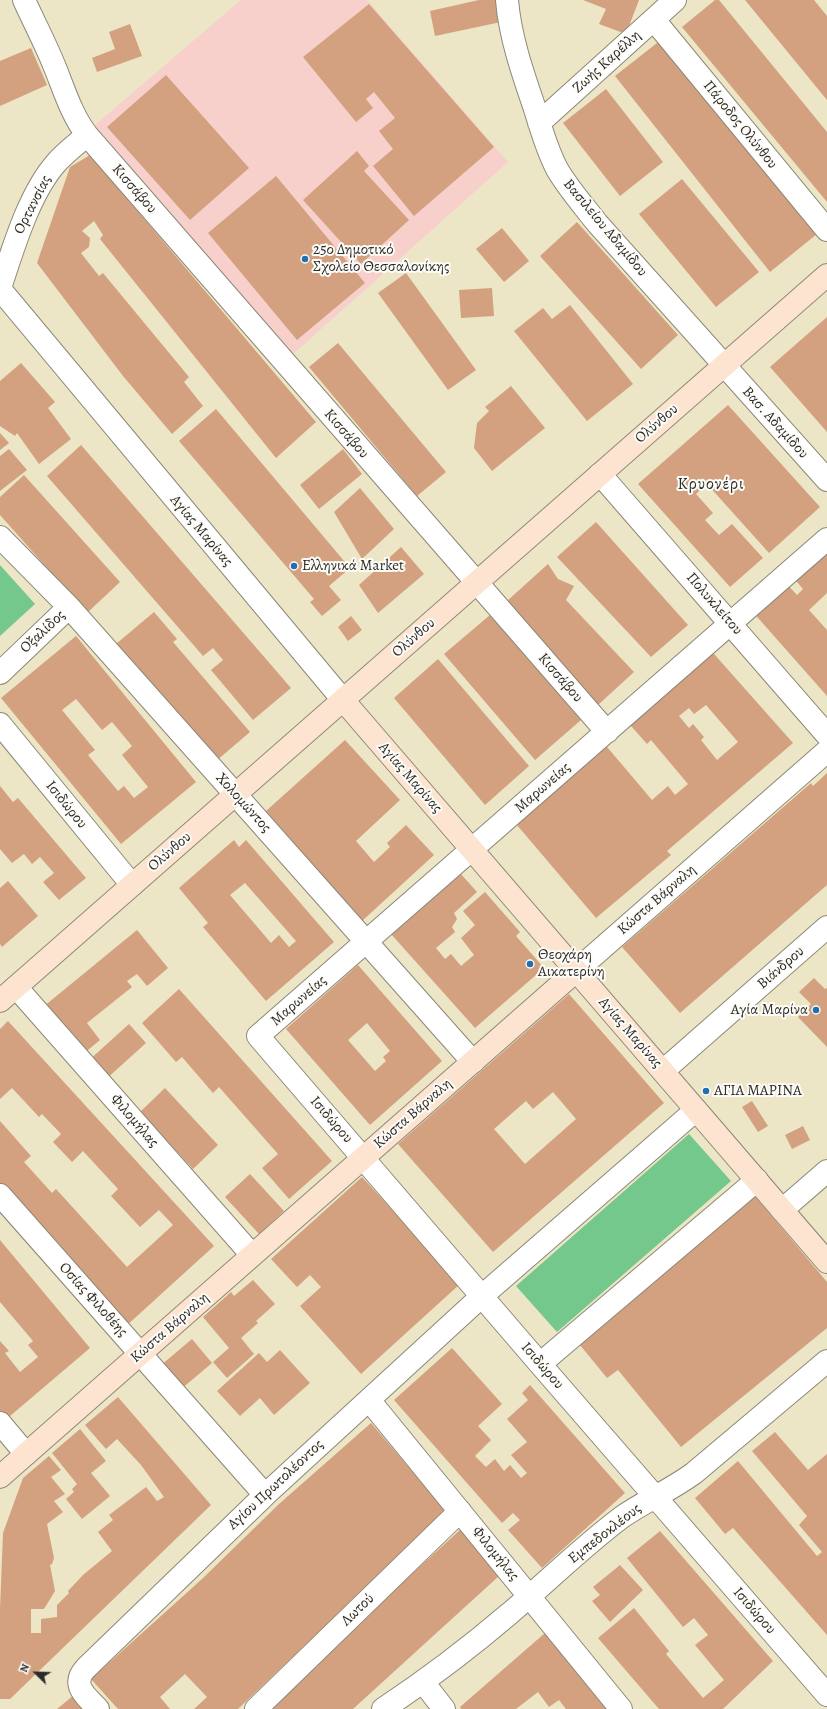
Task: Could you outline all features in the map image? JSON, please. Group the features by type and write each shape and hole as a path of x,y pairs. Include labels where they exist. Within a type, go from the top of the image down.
{"street":[{"name":"Κισσάβου","path":"24,0 54,65 66,98 76,119 87,136 607,732"},
{"name":"Βασιλείου Αδαμίδου","path":"507,0 521,68 539,123 557,168 578,200 724,365"},
{"name":"Ζωής Καρέλλη","path":"539,123 675,0"},
{"name":"Πάροδος Ολύνθου","path":"654,20 827,230"},
{"name":"Ορτανσίας","path":"0,288 18,232 38,192 56,163 87,136"},
{"name":"Ολύνθου","path":"0,1001 827,275"},
{"name":"Αγίας Μαρίνας","path":"0,288 343,700 827,1262"},
{"name":"Βασ. Αδαμίδου","path":"724,365 827,480"},
{"name":"Πολυκλείτου","path":"600,474 827,735"},
{"name":"Μαρωνείας","path":"258,1036 827,539"},
{"name":"Χολομώντος","path":"5,542 69,607 473,1062"},
{"name":"Οξαλίδος","path":"0,673 69,607"},
{"name":"Ισιδώρου","path":"0,724 132,885"},
{"name":"Κώστα Βάρναλη","path":"0,1477 827,751"},
{"name":"Βιάνδρου","path":"663,1071 827,927"},
{"name":"Φιλομήλας","path":"16,987 252,1255"},
{"name":"Ισιδώρου","path":"258,1036 540,1364 827,1694"},
{"name":"Αγίου Πρωτολέοντος","path":"98,1709 80,1689 78,1680 80,1673 265,1495 482,1296 696,1110"},
{"path":"782,1210 827,1172"},
{"path":"540,1364 757,1180"},
{"name":"Οσίας Φιλοθέης","path":"0,1195 265,1495"},
{"name":"Εμπεδοκλέους","path":"383,1709 423,1682 529,1596 621,1518 694,1473 827,1361"},
{"name":"Φιλομήλας","path":"369,1400 621,1709"},
{"path":"0,1423 26,1454"},
{"name":"Λωτού","path":"256,1709 460,1511"},
{"path":"423,1682 444,1709"}],"shaded area":[{"name":"25ο Δημοτικό Σχολείο Θεσσαλονίκης","path":"241,0 367,0 508,162 292,355 95,125"}],"green space":[{"path":"0,565 35,604 0,636"},
{"path":"689,1134 731,1181 557,1332 516,1286"}],"building":[{"path":"479,0 496,0 501,22 435,36 430,11"},
{"path":"583,0 639,0 626,34 599,24 606,9"},
{"path":"715,0 719,0 827,132 827,202 682,27"},
{"path":"745,0 814,0 827,16 827,100"},
{"path":"369,4 494,147 414,216 373,166 393,149 379,131 395,118 374,92 366,99 373,108 356,122 303,57"},
{"path":"130,24 142,56 97,72 92,58 115,49 109,32"},
{"path":"662,39 817,234 770,272 615,76"},
{"path":"31,48 47,85 0,106 0,61"},
{"path":"166,75 249,168 190,220 107,127"},
{"path":"606,89 663,162 620,196 563,123"},
{"path":"357,151 369,166 364,171 409,220 361,264 303,200"},
{"path":"90,155 316,422 276,458 100,239 103,235 94,221 82,231 90,238 89,247 81,253 99,276 103,273 189,377 184,382 203,406 172,434 123,376 37,263 70,167"},
{"path":"276,176 365,283 297,340 208,233"},
{"path":"682,179 759,272 716,307 639,214"},
{"path":"577,222 678,335 641,369 540,256"},
{"path":"502,228 529,261 504,282 476,249"},
{"path":"406,273 476,370 448,390 378,293"},
{"path":"492,288 494,316 461,318 459,290"},
{"path":"570,305 633,384 587,421 514,331 543,308 552,319"},
{"path":"827,317 827,432 770,367"},
{"path":"338,343 446,472 417,496 309,367"},
{"path":"21,363 55,402 48,408 71,439 39,464 17,433 15,436 0,426 0,381"},
{"path":"511,386 545,428 492,471 474,448 477,423 489,411 485,407"},
{"path":"728,405 820,507 769,553 707,484 696,494 713,513 705,520 719,535 732,524 763,558 730,587 638,484"},
{"path":"216,409 350,568 329,586 341,600 322,616 310,602 314,599 179,441"},
{"path":"0,433 9,443 0,450"},
{"path":"81,445 291,688 253,720 211,670 223,660 213,648 203,656 47,476"},
{"path":"9,449 27,470 0,491 0,456"},
{"path":"343,449 362,474 319,509 300,485"},
{"path":"24,475 120,582 87,613 0,515 0,497"},
{"path":"360,488 394,529 362,559 334,512"},
{"path":"596,522 688,625 651,657 557,557"},
{"path":"827,544 827,593 809,610 827,630 827,696 751,610 784,581 797,595 803,589 791,575"},
{"path":"401,547 424,574 378,613 359,585"},
{"path":"548,564 558,579 574,586 566,600 634,672 598,705 507,601"},
{"path":"154,612 177,639 173,642 250,732 216,761 116,644"},
{"path":"490,615 581,720 535,760 444,654"},
{"path":"351,616 362,630 348,641 338,627"},
{"path":"76,636 196,782 121,844 1,698","holes":["76,699 102,730 112,722 132,746 122,755 148,787 134,798 124,786 118,791 88,755 95,750 62,710"]},
{"path":"707,646 793,743 667,851 671,855 596,918 511,818 602,741 652,800 668,786 675,795 688,784 651,740 647,744 624,718","holes":["706,705 738,742 717,760 701,740 704,737 693,724 689,728 679,716 689,708 694,714"]},
{"path":"438,659 529,766 485,805 394,698"},
{"path":"345,740 400,800 356,841 374,862 390,847 387,843 406,825 434,855 362,921 266,811"},
{"path":"827,773 827,885 680,1013 622,947 811,783 813,786"},
{"path":"0,786 13,802 18,798 86,878 59,900 43,882 54,873 40,857 32,864 24,854 12,863 0,849"},
{"path":"234,840 239,847 246,840 334,942 266,1001 203,927 208,923 179,888","holes":["245,883 296,941 289,947 279,935 271,943 230,895"]},
{"path":"460,873 477,892 454,913 457,919 452,927 455,932 436,948 445,959 451,954 461,966 474,955 461,938 475,925 463,911 485,892 520,932 516,936 544,968 475,1028 391,934"},
{"path":"8,881 38,916 2,947 0,944 0,888"},
{"path":"137,930 168,968 147,986 137,974 127,981 132,987 87,1023 100,1040 82,1055 43,1007"},
{"path":"358,965 442,1061 370,1125 286,1029","holes":["367,1023 390,1051 383,1057 386,1061 375,1071 348,1040"]},
{"name":"Αγία Μαρίνα","path":"814,978 825,989 827,988 827,1047 798,1017 811,1004 799,992"},
{"path":"179,989 332,1161 289,1199 262,1168 278,1154 219,1087 213,1093 182,1057 176,1062 142,1023"},
{"path":"569,994 664,1103 493,1252 398,1144","holes":["553,1092 576,1119 525,1164 494,1129 526,1101 533,1109"]},
{"path":"8,1021 214,1246 125,1327 0,1190 0,1121 31,1156 24,1162 52,1193 56,1189 127,1267 173,1225 159,1210 140,1227 111,1196 118,1189 83,1151 72,1162 53,1142 61,1134 42,1114 39,1117 12,1088 0,1099 0,1029"},
{"path":"129,1024 146,1043 104,1081 87,1062"},
{"path":"165,1088 218,1145 193,1169 140,1112"},
{"path":"752,1101 768,1126 758,1132 742,1107"},
{"path":"803,1126 810,1140 792,1149 785,1135"},
{"path":"250,1174 284,1211 259,1234 225,1197"},
{"path":"362,1177 460,1284 361,1374 300,1306 321,1287 310,1275 297,1287 271,1259"},
{"path":"754,1195 827,1282 827,1328 681,1447 618,1370 607,1378 580,1345"},
{"path":"0,1240 90,1348 3,1422 0,1418 0,1341 9,1351 5,1353 20,1372 38,1357 28,1345 33,1341 0,1302"},
{"path":"253,1280 275,1304 256,1321 258,1323 241,1338 254,1354 227,1378 213,1362 229,1348 203,1317 231,1292 234,1296"},
{"path":"192,1339 212,1363 180,1390 160,1366"},
{"path":"452,1348 502,1404 478,1426 491,1440 475,1456 486,1467 495,1459 504,1471 510,1465 521,1478 527,1473 511,1455 527,1442 507,1419 528,1400 522,1393 530,1385 625,1493 542,1568 508,1530 520,1520 513,1513 502,1523 394,1400"},
{"path":"280,1350 310,1383 274,1415 260,1398 240,1416 217,1391 259,1353 267,1362"},
{"path":"118,1397 211,1505 10,1699 0,1699 0,1609 3,1533 23,1478 49,1456 61,1470 51,1477 65,1494 54,1501 63,1512 47,1524 54,1558 52,1564 50,1565 55,1591 44,1609 31,1609 31,1633 41,1633 41,1619 57,1617 57,1605 69,1593 68,1591 83,1575 112,1551 98,1532 113,1520 109,1515 146,1487 157,1501 164,1497 141,1465 117,1439 106,1449 85,1425"},
{"path":"371,1423 446,1511 238,1709 194,1709 207,1697 185,1674 160,1697 170,1709 118,1709 91,1679 202,1579 279,1504"},
{"path":"80,1429 106,1461 91,1473 110,1496 82,1519 66,1499 74,1492 72,1489 77,1484 52,1453"},
{"path":"775,1432 808,1470 827,1454 827,1635 733,1528 725,1534 695,1498 738,1461 817,1556 822,1552 799,1525 807,1516 752,1451"},
{"path":"461,1529 499,1576 353,1709 264,1709"},
{"path":"660,1531 773,1661 723,1709 659,1709 598,1638 634,1608 669,1651 666,1654 703,1698 724,1680 695,1645 708,1635 694,1618 683,1627 627,1558"},
{"path":"620,1565 643,1590 610,1622 592,1601 600,1595 593,1587"},
{"path":"545,1633 606,1709 566,1709 559,1700 549,1707 538,1692 516,1709 461,1709 460,1707"},
{"path":"74,1695 86,1709 57,1709"}],"place":[{"name":"25ο Δημοτικό Σχολείο Θεσσαλονίκης","path":"305,259"},
{"name":"Ελληνικά Market","path":"294,566"},
{"name":"Θεοχάρη Αικατερίνη","path":"530,964"},
{"name":"Αγία Μαρίνα","path":"816,1010"},
{"name":"ΑΓΙΑ ΜΑΡΙΝΑ","path":"706,1091"}],"district":[{"name":"Κρυονέρι","path":"711,485"}]}
